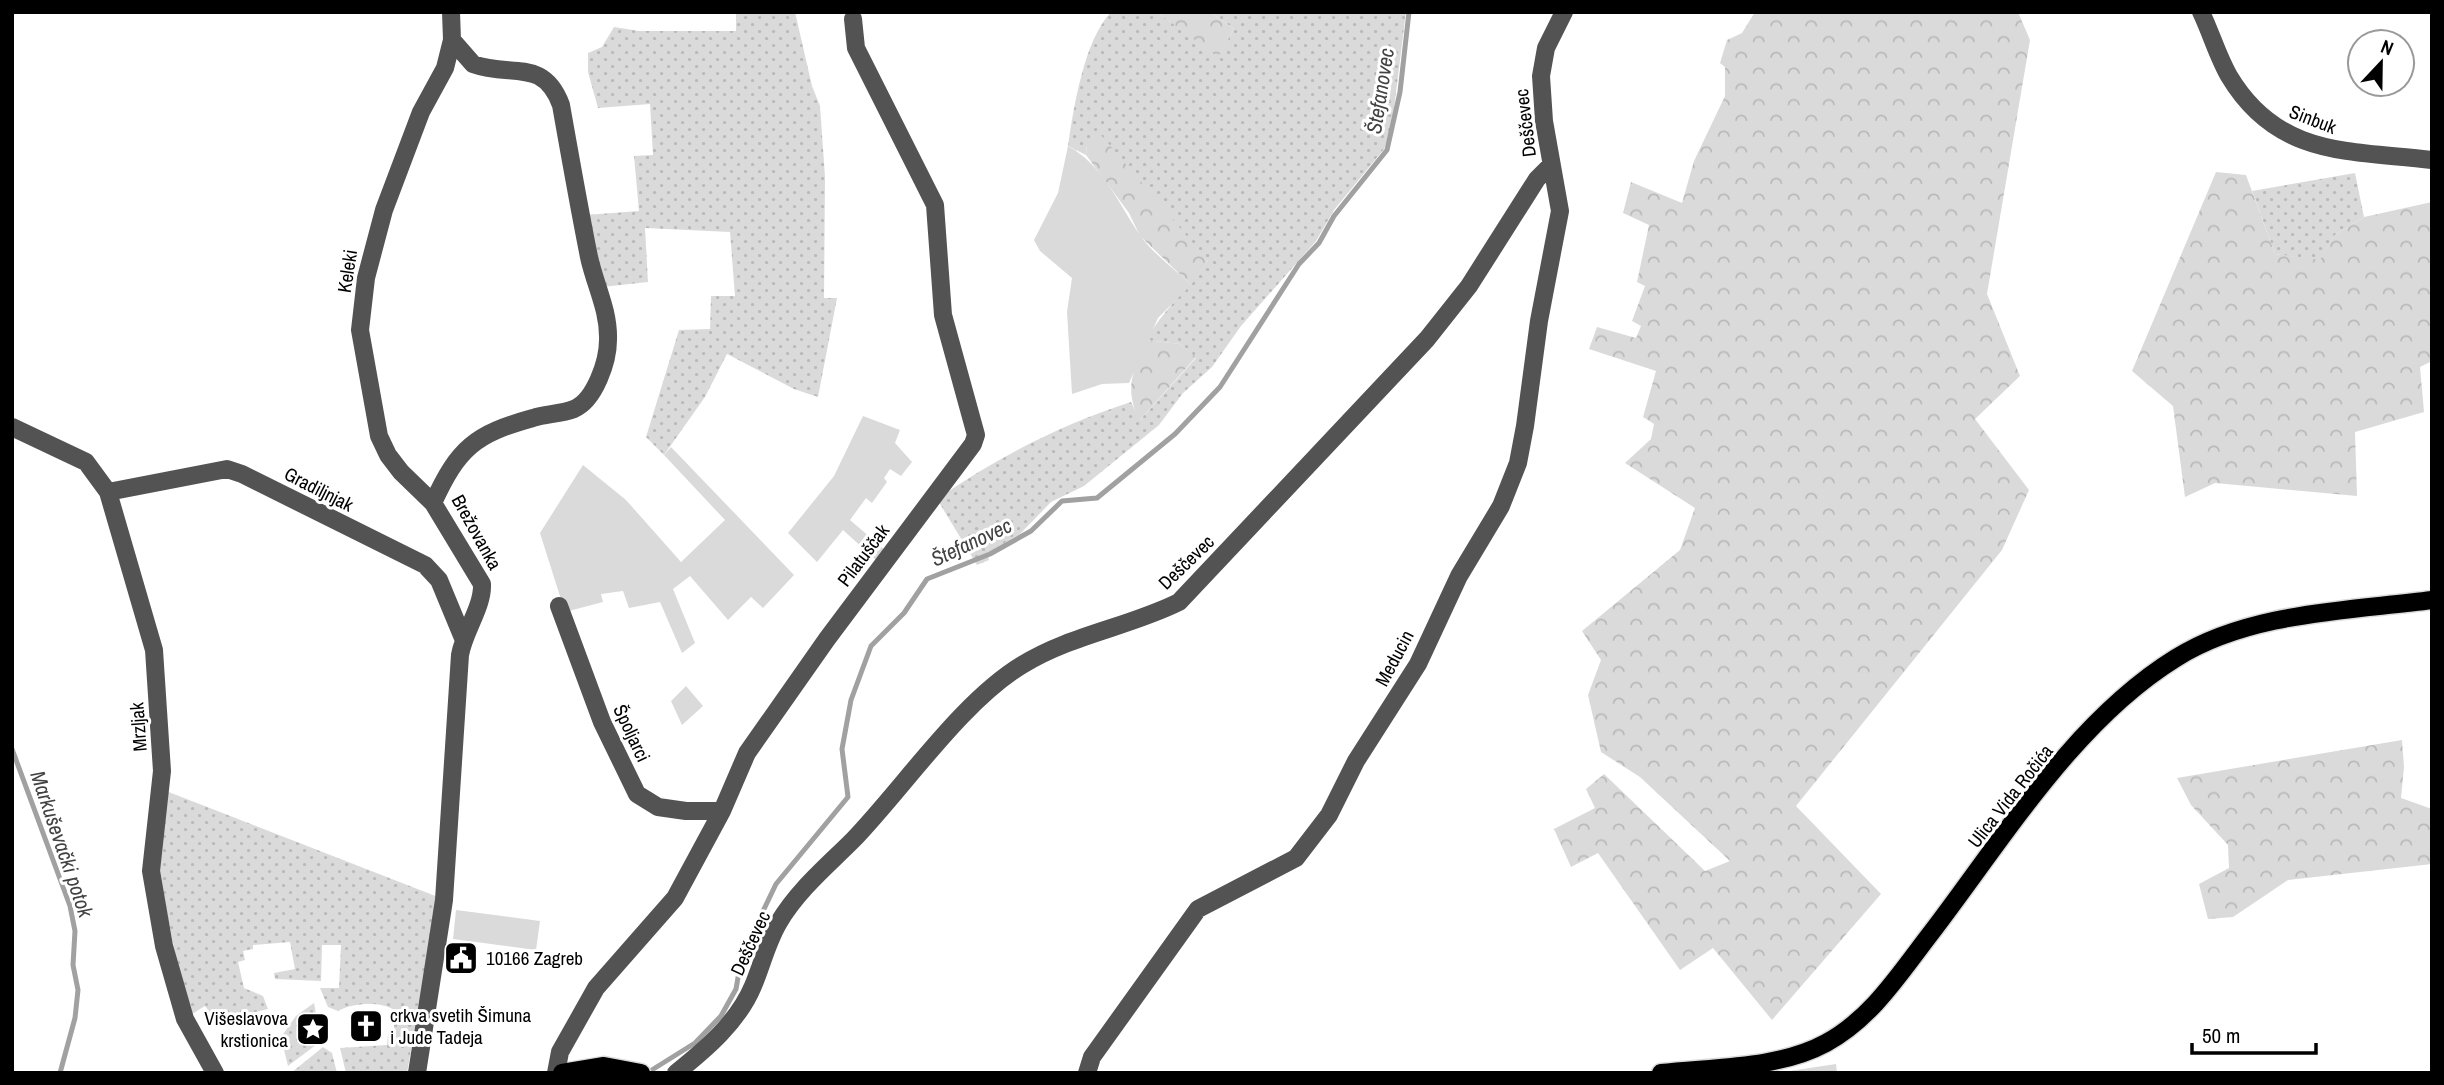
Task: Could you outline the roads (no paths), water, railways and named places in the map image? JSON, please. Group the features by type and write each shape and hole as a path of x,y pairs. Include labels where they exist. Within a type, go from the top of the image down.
{"main road":[{"name":"Ulica Vida Ročića","path":"1661,1073 1776,1060 1825,1044 1859,1022 1894,982 2060,764 2126,693 2177,657 2227,634 2272,623 2432,600"},
{"path":"562,1073 604,1066 639,1071"}],"street":[{"path":"451,12 452,40"},
{"name":"Deščevec","path":"676,1073 710,1045 736,1014 752,989 779,923 814,876 853,839 986,693 1024,663 1084,638 1147,618 1180,602 1427,339 1469,286 1537,179 1551,165 1541,76 1546,48 1563,12"},
{"name":"Sinbuk","path":"2201,12 2230,77 2270,125 2325,148 2348,154 2432,160"},
{"name":"Pilatuščak","path":"556,1073 560,1052 581,1010 596,988 675,898 723,811 747,753 827,639 967,455 976,435 943,315 935,205 856,48 853,19"},
{"name":"Brežovanka","path":"417,1073 444,900 453,735 463,638 482,593 482,584 433,503 449,467 483,435 536,417 566,411 585,402 604,360 608,341 604,303 590,261 561,105 554,87 540,76 473,64 452,40"},
{"name":"Keleki","path":"433,503 401,472 379,436 360,330 366,278 384,210 421,112 445,68 452,40"},
{"name":"Meducin","path":"1087,1073 1092,1057 1198,909 1296,858 1329,815 1356,761 1418,664 1459,576 1501,506 1518,463 1539,321 1560,211 1551,165"},
{"name":"Mrzljak","path":"12,427 86,461 108,492 154,650 162,771 151,871 164,946 185,1019 215,1073"},
{"name":"Gradiljnjak","path":"108,492 227,469 242,474 425,565 439,580 463,638"},
{"name":"Špoljarci","path":"559,606 602,722 637,794 658,807 686,811 723,811"}],"waterway":[{"name":"Štefanovec","path":"647,1073 695,1043 721,1016 736,989 742,955 776,884 848,797 842,749 851,700 871,646 904,613 927,579 990,554 1031,531 1062,501 1097,498 1175,434 1220,387 1299,264 1319,243 1334,216 1387,150 1400,92 1409,12"},
{"name":"Markuševački potok","path":"12,749 70,906 75,931 73,965 78,990 75,1018 60,1073"}],"place":[{"name":"10166 Zagreb","path":"461,958"},
{"name":"crkva svetih Šimuna i Jude Tadeja","path":"366,1026"},
{"name":"Višeslavova krstionica","path":"313,1029"}]}
